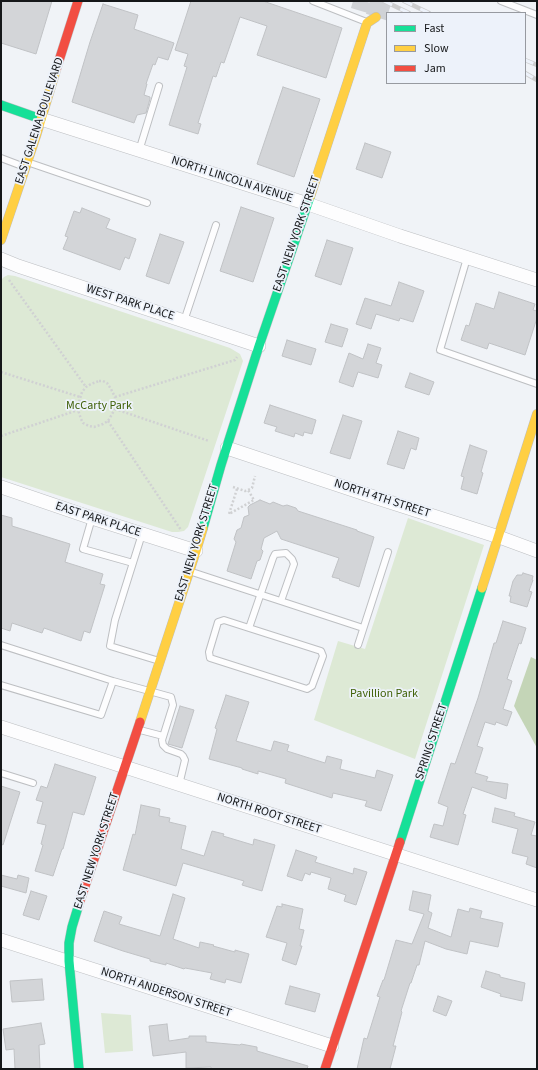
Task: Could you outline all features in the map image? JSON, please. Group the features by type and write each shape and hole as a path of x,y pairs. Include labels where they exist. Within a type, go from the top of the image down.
{"main road":[{"name":"EAST GALENA BOULEVARD","path":"1,240 11,200 26,165 78,1"},
{"path":"361,11 368,23 376,17"},
{"name":"EAST NEW YORK STREET","path":"79,1069 69,961 69,943 72,928 196,551 221,465 259,346 368,23"},
{"path":"1,105 41,119"},
{"name":"SPRING STREET","path":"325,1069 499,537 537,414"}],"street":[{"name":"NORTH LINCOLN AVENUE","path":"41,119 308,204 537,280"},
{"name":"WEST PARK PLACE","path":"1,258 18,266 259,346"},
{"name":"NORTH 4TH STREET","path":"227,448 499,537 537,551"},
{"name":"EAST PARK PLACE","path":"1,487 196,551"},
{"name":"NORTH ROOT STREET","path":"1,727 537,900"},
{"name":"NORTH ANDERSON STREET","path":"1,940 332,1046"}],"lane":[{"path":"313,1 368,23"},
{"path":"501,1 537,15"},
{"path":"139,151 159,86"},
{"path":"1,158 147,203"},
{"path":"184,321 216,225"},
{"path":"467,258 440,350 537,384"},
{"path":"92,518 83,550 133,563"},
{"path":"142,534 115,620 110,646 159,661"},
{"path":"358,645 388,552"},
{"path":"249,628 273,558 275,554 286,553 292,559 294,564 281,601"},
{"path":"189,571 363,628"},
{"path":"224,620 249,628 321,652 323,656 312,686 307,689 210,658 208,652 218,622 224,620"},
{"path":"1,645 113,681 171,697 172,705 162,740 163,745 167,749 181,754 185,760 179,785"},
{"path":"1,685 101,715 113,681"},
{"path":"137,729 163,736"},
{"path":"1,773 33,783"}],"path":[{"path":"9,280 86,387"},
{"path":"115,398 236,360 240,352"},
{"path":"1,372 80,397"},
{"path":"103,381 109,385 115,398 115,409 108,421 98,426 86,425 81,420 78,410 80,397 86,387 95,382 103,381"},
{"path":"115,409 209,441"},
{"path":"1,436 78,410"},
{"path":"108,421 181,530"},
{"path":"233,487 245,491 252,488 255,476"},
{"path":"237,489 229,514 254,500 248,490"}],"green space":[{"name":"McCarty Park","path":"8,275 15,276 230,348 240,354 243,361 188,527 184,531 172,532 1,477 1,280"},
{"name":"Pavillion Park","path":"408,518 484,545 415,759 314,720 338,641 365,649"},
{"path":"531,657 537,660 537,748 514,706"},
{"path":"101,1013 131,1015 133,1051 105,1053"}],"building":[{"path":"1,1 52,1 36,54 1,43"},
{"path":"191,1 263,1 342,28 326,78 257,55 267,26 240,17 224,63 221,62 216,77 213,76 198,123 201,124 198,134 169,125 187,67 184,66 188,54 175,50"},
{"path":"103,4 138,15 134,29 174,43 168,60 158,57 155,65 153,64 144,95 150,97 146,113 137,115 134,123 72,102"},
{"path":"283,87 320,99 294,177 257,164"},
{"path":"365,143 391,152 382,178 356,169"},
{"path":"241,207 274,218 253,282 220,271"},
{"path":"82,208 110,219 106,228 136,239 129,259 125,257 120,270 63,249 68,237 65,236 74,211 80,213"},
{"path":"160,234 184,242 169,284 146,276"},
{"path":"327,240 353,248 341,285 315,276"},
{"path":"399,282 424,291 413,322 400,318 399,321 376,314 371,329 356,324 365,298 391,306"},
{"path":"499,292 535,304 533,310 537,311 537,318 525,355 489,343 487,349 461,340 466,325 469,326 476,303 494,309"},
{"path":"331,324 348,329 342,347 325,342"},
{"path":"287,340 316,349 311,365 282,356"},
{"path":"368,344 381,348 376,363 382,365 378,378 358,372 353,387 339,382 349,353 363,359"},
{"path":"410,373 434,382 429,395 405,387"},
{"path":"270,405 316,420 312,434 304,432 303,436 295,433 294,437 275,431 277,427 264,423"},
{"path":"343,415 362,421 350,459 330,453"},
{"path":"398,431 419,438 416,450 411,448 404,469 387,464"},
{"path":"470,445 487,451 477,494 461,489 464,477 461,476"},
{"path":"260,500 270,504 273,502 283,506 287,505 296,508 298,511 374,537 359,587 332,577 339,558 281,539 277,531 264,538 261,549 263,551 260,560 257,561 251,579 227,571 236,542 234,539 237,530 241,528 244,517 249,515 248,507"},
{"path":"1,515 12,518 12,526 70,544 65,562 103,574 100,584 105,585 90,633 84,631 81,641 44,628 42,633 12,623 10,631 1,628"},
{"path":"523,573 533,576 529,591 532,592 527,607 510,602 511,596 509,596 513,581 517,575 522,575"},
{"path":"503,621 526,628 521,644 519,643 507,679 512,681 503,709 512,712 507,726 496,722 495,725 485,722 477,746 483,748 475,773 488,777 486,781 508,784 506,799 472,787 463,814 466,815 458,845 430,837 434,824 443,826 448,807 438,803 451,763 455,764 478,698 494,643 496,643"},
{"path":"226,695 249,702 236,741 271,751 274,741 289,745 287,751 325,763 327,756 342,760 340,769 375,778 377,770 393,775 381,811 365,806 367,801 333,793 332,798 285,783 286,779 258,771 258,774 209,759 217,729 215,728"},
{"path":"180,706 194,710 182,748 168,744"},
{"path":"55,764 96,777 84,815 73,812 63,849 53,876 35,871 43,845 41,844 46,825 37,823 43,802 36,800 41,786 47,788"},
{"path":"1,786 20,792 3,845 1,844"},
{"path":"141,805 160,809 159,816 170,818 169,822 186,826 181,849 204,856 212,831 253,845 254,839 275,845 262,891 242,885 244,881 183,863 176,886 123,870 133,834 135,835"},
{"path":"495,808 515,813 514,816 535,822 531,835 537,836 537,868 526,864 528,857 512,853 518,829 492,822"},
{"path":"296,850 317,857 315,862 353,874 354,868 367,872 356,905 344,901 346,895 328,889 331,878 311,872 310,875 305,873 302,881 287,876"},
{"path":"1,875 17,879 18,875 29,878 26,893 1,886"},
{"path":"31,891 47,896 39,920 23,915"},
{"path":"413,891 431,895 428,911 432,913 428,928 451,937 458,909 469,912 470,908 482,911 480,918 503,923 498,947 470,941 467,954 446,949 425,941 419,965 417,965 401,1011 393,1046 396,1046 390,1069 357,1069 364,1038 367,1039 380,997 377,996 384,980 396,940 412,944 424,914 409,910"},
{"path":"173,894 185,898 173,939 199,948 200,942 235,952 235,950 249,954 241,983 226,979 225,983 210,979 212,973 184,969 166,963 166,965 150,961 150,959 94,941 104,911 122,917 119,924 160,936"},
{"path":"282,904 303,909 299,929 304,930 300,946 302,946 296,965 282,960 287,943 266,937 277,906 282,907"},
{"path":"486,971 500,975 500,977 525,983 522,1001 500,996 501,994 481,987"},
{"path":"42,979 44,1000 12,1002 10,981"},
{"path":"290,986 320,994 315,1012 285,1004"},
{"path":"438,996 452,1001 446,1016 433,1011"},
{"path":"41,1023 45,1044 39,1045 40,1069 15,1069 14,1049 6,1050 3,1029"},
{"path":"167,1024 169,1041 189,1038 189,1036 206,1036 206,1042 241,1044 257,1047 257,1051 308,1066 307,1069 211,1069 211,1067 186,1068 186,1052 153,1056 149,1026"}],"tunnel":[{"path":"361,11 364,1"},
{"path":"376,17 381,1"}],"railway":[{"path":"384,1 407,12"},
{"path":"404,1 427,12"},
{"path":"526,60 537,65"},
{"path":"526,74 537,80"}],"traffic: fast":[{"path":"1,105 41,119"},
{"path":"203,528 221,465 259,346 310,197"},
{"path":"400,842 482,588"},
{"path":"79,904 69,943 69,961 79,1069"}],"traffic: slow":[{"path":"310,197 367,23 376,17"},
{"path":"1,240 36,136 56,70"},
{"path":"482,588 537,414"},
{"path":"140,722 203,528"}],"traffic: jam":[{"path":"56,70 78,1"},
{"path":"79,904 140,722"},
{"path":"325,1069 400,842"}]}
